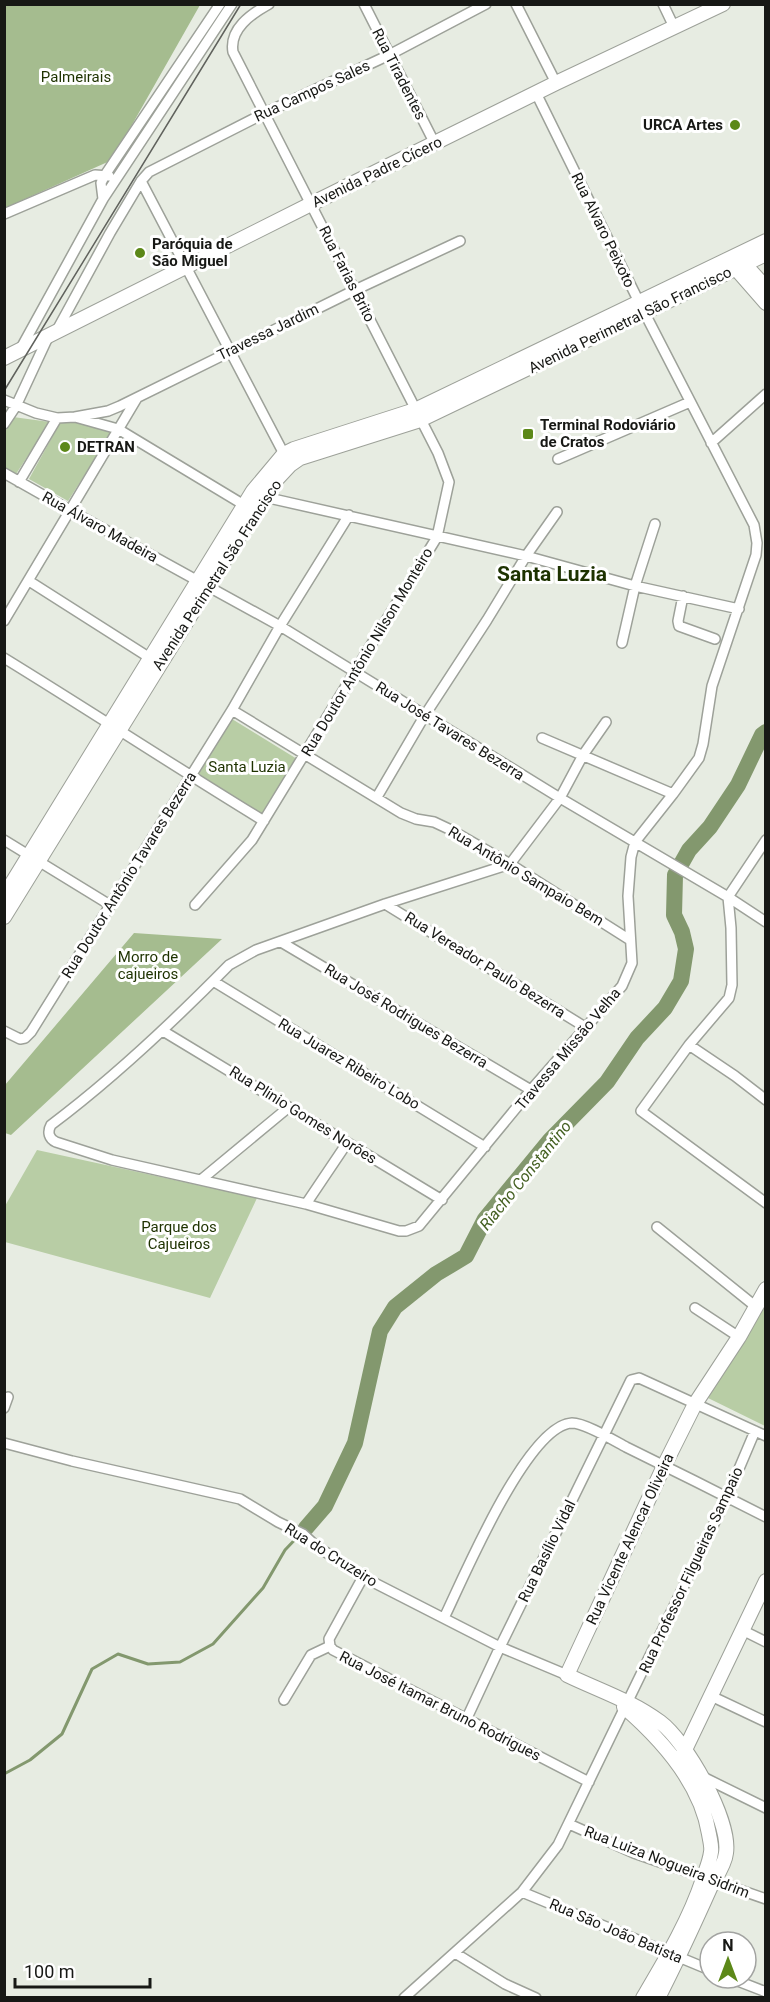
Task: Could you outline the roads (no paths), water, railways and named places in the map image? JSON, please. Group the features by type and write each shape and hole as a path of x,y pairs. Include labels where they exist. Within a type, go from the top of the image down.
{"main road":[{"name":"Avenida Padre Cícero","path":"4,358 556,83 723,4"},
{"name":"Avenida Perimetral São Francisco","path":"736,262 765,241"},
{"name":"Avenida Perimetral São Francisco","path":"4,917 34,858 284,454 336,441 418,415 736,262 765,254"},
{"path":"736,262 765,288"},
{"path":"736,262 765,303"},
{"name":"Avenida Perimetral São Francisco","path":"115,726 150,657 203,583 244,505 300,458 336,441"},
{"name":"Avenida Perimetral São Francisco","path":"4,896 34,858"},
{"name":"Rua Vicente Alencar Oliveira","path":"567,1675 695,1404 739,1337 765,1290"},
{"path":"678,1765 765,1581"},
{"name":"Rua do Cruzeiro","path":"567,1675 627,1705"},
{"path":"627,1705 662,1723 685,1751 716,1804 725,1830 726,1854 696,1898 658,1998"},
{"path":"627,1705 678,1765 697,1796 708,1825 712,1851 709,1878"},
{"path":"643,1998 674,1956"}],"street":[{"path":"103,199 101,183 105,175 220,4"},
{"path":"20,350 103,199 232,4"},
{"name":"Rua Farias Brito","path":"268,4 240,26 232,42 233,52 418,415"},
{"name":"Rua Tiradentes","path":"364,4 435,144"},
{"name":"Rua Campos Sales","path":"141,181 158,166 389,55 486,4"},
{"path":"516,4 556,83"},
{"path":"663,4 674,27"},
{"name":"Rua Alvaro Peixoto","path":"536,93 754,525"},
{"path":"4,214 95,175 117,178"},
{"path":"141,181 284,454"},
{"path":"4,424 16,406 52,334 141,181"},
{"name":"Travessa Jardim","path":"4,400 16,406 57,418 108,411 230,350 460,241"},
{"path":"711,442 765,394"},
{"path":"4,621 30,581 138,396"},
{"path":"558,459 690,402"},
{"name":"Rua Doutor Antônio Nilson Monteiro","path":"195,905 243,851 264,821 437,537 449,482 438,453 418,415"},
{"name":"Travessa Jardim","path":"75,417 118,429 244,505"},
{"path":"19,482 57,418"},
{"name":"Rua Álvaro Madeira","path":"4,473 203,583"},
{"path":"258,494 526,556 635,586 739,609"},
{"path":"378,797 425,715 526,556 557,512"},
{"name":"Rua Doutor Antônio Tavares Bezerra","path":"4,1031 13,1037 22,1039 32,1032 232,710 280,626 349,515"},
{"path":"622,643 635,586 655,524"},
{"name":"Travessa Missão Velha","path":"306,1204 399,1231 419,1226 531,1090 622,986 632,963 628,897 635,842 699,758 712,686 756,555 754,525"},
{"path":"30,581 150,657"},
{"name":"Rua José Tavares Bezerra","path":"203,583 280,626 560,798 728,897 765,922"},
{"path":"683,596 679,626 715,639"},
{"path":"4,658 264,821"},
{"name":"Rua Antônio Sampaio Bem","path":"232,710 378,797 400,813 434,822 510,864 630,940"},
{"path":"347,1143 306,1204 112,1160 53,1141 49,1133 51,1125 86,1099 163,1031 237,959 385,904 510,864 560,798 606,722"},
{"path":"542,738 673,794"},
{"path":"4,840 110,905"},
{"path":"765,840 728,897 732,985 729,998 688,1045 641,1111 765,1203"},
{"name":"Rua Vereador Paulo Bezerra","path":"385,904 585,1027"},
{"name":"Rua José Rodrigues Bezerra","path":"281,942 531,1090"},
{"name":"Rua Juarez Ribeiro Lobo","path":"213,981 485,1147"},
{"name":"Rua Plinio Gomes Norões","path":"163,1031 442,1200"},
{"path":"688,1045 735,1076 765,1100"},
{"path":"202,1179 289,1107"},
{"path":"657,1227 756,1306"},
{"path":"695,1308 739,1337"},
{"name":"Rua Basílio Vidal","path":"466,1720 629,1383 639,1378 695,1404"},
{"path":"4,1408 8,1397"},
{"path":"695,1404 765,1436"},
{"path":"444,1618 512,1480 540,1443 568,1423 576,1423 603,1435 765,1517"},
{"name":"Rua Professor Filgueiras Sampaio","path":"404,1998 522,1892 558,1845 727,1497 755,1431"},
{"name":"Rua do Cruzeiro","path":"4,1443 72,1461 240,1499 303,1534 315,1545 363,1577 500,1647 567,1675"},
{"name":"Rua José Itamar Bruno Rodrigues","path":"363,1577 329,1639 333,1650 589,1782"},
{"path":"742,1630 765,1641"},
{"path":"284,1700 311,1655 330,1646"},
{"path":"711,1696 765,1722"},
{"path":"700,1776 765,1808"},
{"name":"Rua Luiza Nogueira Sidrim","path":"569,1824 634,1853 765,1899"},
{"name":"Rua São João Batista","path":"522,1892 698,1965"},
{"path":"455,1953 505,1984 536,1998"}],"waterway":[{"name":"Riacho Constantino","path":"306,1528 325,1506 355,1443 380,1331 395,1307 436,1274 466,1256 485,1219 550,1140 607,1082 637,1038 665,1008 681,981 686,949 682,932 674,915 675,875 689,850 710,827 738,785 762,735 766,732"},
{"name":"Riacho Constantino","path":"4,1774 30,1760 62,1734 92,1669 118,1654 148,1664 180,1662 213,1644 263,1588 285,1550 306,1528"}],"tram line":[{"path":"4,391 241,4"}],"place":[{"name":"URCA Artes","path":"735,125"},
{"name":"Paróquia de São Miguel","path":"140,253"},
{"name":"Terminal Rodoviário de Cratos","path":"528,434"},
{"name":"DETRAN","path":"65,447"}],"district":[{"name":"Santa Luzia","path":"552,574"}],"park label":[{"name":"Palmeirais","path":"76,77"},
{"name":"Morro de cajueiros","path":"148,966"},
{"name":"Parque dos Cajueiros","path":"179,1236"}]}
